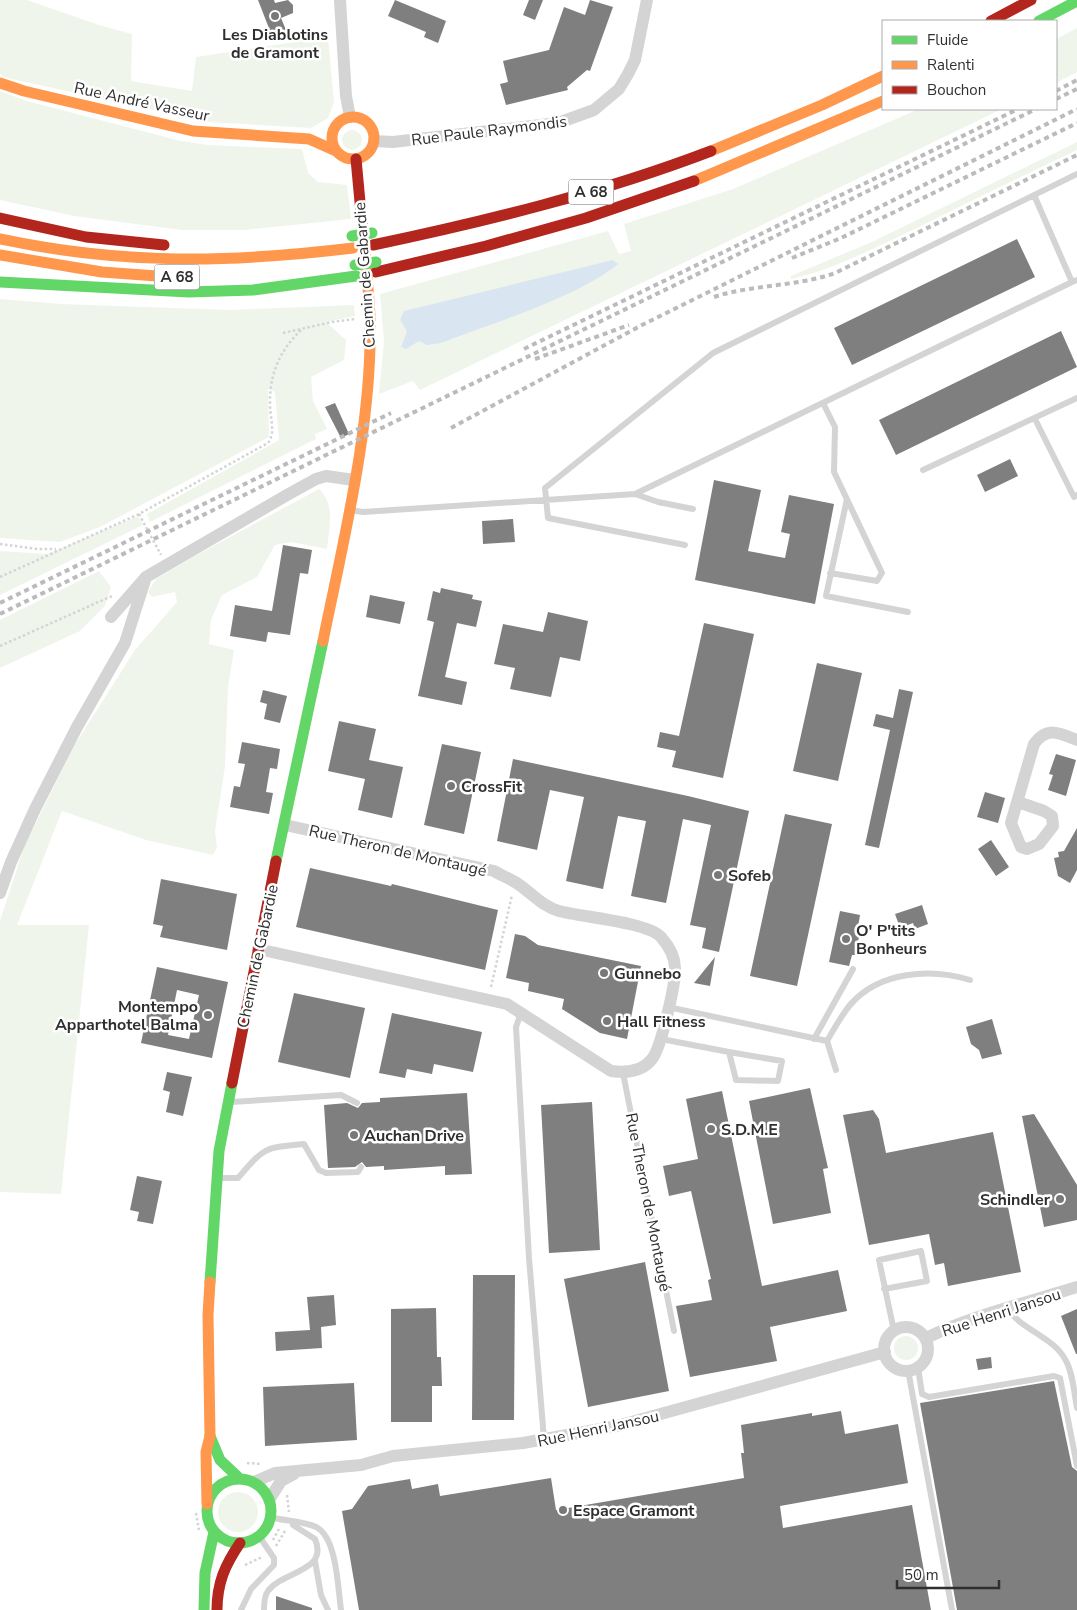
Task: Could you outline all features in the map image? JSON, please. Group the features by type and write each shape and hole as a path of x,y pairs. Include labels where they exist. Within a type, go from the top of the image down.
{"main road":[{"path":"993,20 1031,0"},
{"path":"1041,20 1077,1"},
{"name":"A 68","path":"0,239 78,254 184,262 234,261 352,242 454,229 605,188 736,142 882,76"},
{"name":"Rue André Vasseur","path":"0,83 24,91 193,131 308,139 336,151"},
{"name":"A 68","path":"261,277 376,267 554,218 744,160 882,102"},
{"path":"350,116 363,119 368,123 374,135 374,141 368,153 356,159 343,157 336,151 331,140 334,128 341,120 350,116"},
{"name":"Rue André Vasseur","path":"308,139 334,128"},
{"name":"Chemin de Gabardie","path":"207,1504 206,1452 210,1436 208,1325 216,1178 228,1101 258,949 285,825 354,480 367,387 370,317 356,159"},
{"path":"0,218 86,237 172,246"},
{"path":"191,247 352,242"},
{"name":"A 68","path":"0,255 102,272 172,277"},
{"path":"0,282 189,292 253,290 356,270"},
{"name":"Chemin de Gabardie","path":"210,1436 220,1460 240,1479"},
{"path":"240,1479 254,1482 265,1492 269,1500 270,1517 266,1528 259,1536 240,1544 221,1538 214,1532 207,1519 207,1504 210,1495 223,1483 240,1479"},
{"path":"204,1610 205,1573 214,1532"},
{"path":"217,1610 217,1584 221,1572 240,1544"}],"street":[{"path":"340,0 346,96 350,116"},
{"name":"Rue Paule Raymondis","path":"374,141 455,136 558,123 594,110 619,89 635,60 647,0"},
{"path":"111,617 146,577 316,479 326,476 354,480"},
{"path":"0,893 11,862 35,809 77,727 125,643 146,577"},
{"path":"1018,802 1034,744 1040,735 1047,732 1058,733 1077,740"},
{"name":"Rue Theron de Montaugé","path":"285,825 485,869 515,882 540,902 558,910 645,928 660,935 668,947 675,968 661,1039 652,1060 641,1068 623,1073"},
{"path":"258,949 507,1004 610,1071 623,1073"},
{"name":"Rue Henri Jansou","path":"926,1338 947,1328 1077,1287"},
{"path":"908,1327 921,1333 926,1338 927,1357 913,1369 895,1368 887,1358 885,1352 886,1340 894,1331 908,1327"},
{"name":"Rue Henri Jansou","path":"254,1482 275,1473 361,1465 393,1456 544,1440 638,1422 885,1352"},
{"name":"Rue Henri Jansou","path":"269,1500 281,1481 306,1469"}],"lane":[{"path":"686,545 548,518 545,488 713,353 1077,174"},
{"path":"348,510 362,512 635,494 1075,281 1034,195"},
{"path":"923,470 1077,398"},
{"path":"823,403 836,427 834,472 882,573 877,581 830,573"},
{"path":"1035,419 1074,496 1077,495"},
{"path":"635,494 658,502 692,509"},
{"path":"847,499 826,596 908,612"},
{"path":"814,1038 853,969"},
{"path":"836,1070 828,1041 852,1004 876,986 902,975 949,974 970,980"},
{"path":"668,1008 828,1041"},
{"path":"522,1012 516,1027 516,1037 529,1258 544,1440"},
{"path":"661,1039 782,1061 778,1081 736,1080 728,1052"},
{"name":"Rue Theron de Montaugé","path":"623,1073 674,1331"},
{"path":"228,1101 236,1103 340,1095 357,1103"},
{"path":"216,1178 238,1178 260,1153 269,1147 296,1144 304,1144 318,1170 326,1173 358,1172 361,1167"},
{"path":"884,1289 927,1281 920,1252 879,1260 884,1289 894,1331"},
{"path":"1007,1308 1013,1318 1056,1348 1065,1359 1077,1408"},
{"path":"913,1369 922,1394 929,1397 1054,1376 1060,1378 1077,1466"},
{"path":"913,1369 952,1610"},
{"path":"270,1517 316,1527 326,1535 332,1548 341,1610"},
{"path":"288,1522 315,1539 318,1546 315,1561 321,1595 328,1610"},
{"path":"241,1610 251,1589 274,1565 274,1558 259,1536"},
{"path":"264,1610 266,1592 275,1582 306,1568 315,1561"}],"path":[{"path":"283,333 332,322 370,317"},
{"path":"0,577 57,549 139,514 268,443 272,438 270,398 274,370 286,344 302,329"},
{"path":"139,514 167,565"},
{"path":"0,544 37,549 57,549"},
{"path":"0,646 102,602 116,593"},
{"path":"488,999 515,882"},
{"path":"242,1462 265,1464"},
{"path":"242,1568 247,1562 270,1552 284,1534 289,1514 286,1491"}],"shaded area":[{"path":"0,0 27,0 99,25 132,34 131,81 192,91 196,57 328,37 334,102 328,118 311,128 209,122 7,78 0,74"},
{"path":"1077,28 1077,72 1057,82 1057,38"},
{"path":"0,91 27,101 181,141 208,145 302,149 308,173 318,182 347,185 351,219 244,230 182,230 74,216 0,200"},
{"path":"917,110 1000,110 420,390 413,381 379,394 384,341 380,294 608,231 619,254 631,251 624,224 733,189"},
{"path":"352,130 359,133 362,140 359,147 352,150 345,147 342,140 345,133"},
{"path":"1077,142 1077,150 919,227 840,263 791,279 791,276 874,241"},
{"path":"613,260 618,264 601,276 580,288 533,309 441,343 427,345 419,341 406,349 401,347 407,331 400,320 404,311"},
{"path":"0,299 62,304 229,310 354,305 355,316 326,322 346,340 344,360 311,377 313,401 327,429 315,434 316,439 150,522 147,514 279,440 275,392 268,389 269,437 100,527 60,542 0,538"},
{"path":"319,489 328,502 330,509 327,549 291,542 275,545 257,577 222,595 211,620 209,644 234,650 228,687 225,766 215,831 217,847 213,855 146,840 62,811 17,925 89,925 61,1194 0,1192 0,921 24,847 74,746 135,650 177,602 175,592 152,597 148,592 156,579"},
{"path":"138,516 143,525 0,595 0,551 48,554"},
{"path":"99,571 111,587 105,606 80,631 0,668 0,620"},
{"path":"906,1336 915,1339 918,1348 915,1357 906,1360 897,1357 894,1348 897,1339"},
{"path":"238,1492 252,1498 258,1512 252,1526 238,1532 224,1526 218,1512 224,1498"}],"building":[{"name":"Les Diablotins de Gramont","path":"258,0 274,0 275,3 288,0 293,5 293,13 281,18 286,30 280,36 272,36"},
{"path":"395,0 446,21 438,43 424,37 426,32 388,16"},
{"path":"529,0 543,0 535,20 523,15"},
{"path":"590,0 613,7 590,71 587,70 567,87 568,90 506,105 500,84 508,82 503,61 549,50 564,7 585,15"},
{"path":"1017,239 1035,277 852,365 834,328"},
{"path":"1061,331 1077,367 896,455 879,420"},
{"path":"335,403 349,434 341,438 325,407"},
{"path":"1010,459 1018,476 985,492 977,475"},
{"path":"714,480 761,490 748,551 785,558 790,534 781,532 789,495 834,504 815,604 695,580"},
{"path":"513,519 515,542 483,544 482,521"},
{"path":"283,545 312,550 308,574 300,573 290,635 268,632 266,642 230,636 235,605 272,611"},
{"path":"441,588 473,595 472,599 482,601 476,627 457,623 445,677 467,682 462,705 418,696 434,622 427,620 433,591 440,593"},
{"path":"370,595 405,602 400,624 366,617"},
{"path":"548,612 588,621 580,661 560,657 551,697 510,689 515,668 494,664 503,624 543,632"},
{"path":"704,623 754,634 723,778 672,767 676,751 657,747 660,732 679,736"},
{"path":"817,663 862,673 838,781 793,771"},
{"path":"899,689 913,692 879,848 865,845 890,730 873,726 876,714 893,718"},
{"path":"263,690 287,696 280,723 264,719 267,704 260,702"},
{"path":"339,721 376,729 369,760 403,767 392,818 358,810 365,779 328,771"},
{"path":"242,742 280,749 277,769 270,768 266,792 273,793 269,814 230,807 234,786 240,787 245,764 238,763"},
{"path":"442,744 481,752 464,834 424,825"},
{"path":"1056,754 1076,760 1066,796 1048,790 1053,775 1049,774"},
{"path":"513,759 688,796 749,811 719,952 702,948 706,928 690,925 711,825 683,819 666,903 631,896 646,821 618,816 603,889 566,881 584,797 550,790 537,850 497,841"},
{"path":"985,792 1005,798 998,823 977,817"},
{"path":"785,814 832,824 797,986 750,976"},
{"path":"1077,828 1077,870 1070,883 1058,876 1054,858 1059,857 1058,852 1064,851"},
{"path":"991,840 1009,867 996,876 978,849"},
{"path":"310,868 391,886 392,884 498,910 485,970 296,927"},
{"path":"161,879 237,894 227,950 160,937 163,926 153,924"},
{"path":"922,905 928,924 915,929 913,923 900,928 895,914"},
{"path":"840,911 860,915 858,927 861,928 855,955 852,955 849,966 829,962"},
{"path":"515,934 525,936 538,945 641,966 627,1039 600,1033 562,1009 564,999 528,991 529,983 506,978"},
{"path":"715,957 710,986 694,983"},
{"name":"Montempo Apparthotel Balma","path":"157,967 228,982 212,1058 141,1043","holes":["177,990 199,995 189,1039 168,1035"]},
{"path":"294,993 365,1008 350,1078 278,1062"},
{"path":"392,1013 482,1032 473,1072 434,1064 432,1074 407,1069 405,1078 379,1073"},
{"path":"992,1019 1002,1054 982,1059 979,1050 971,1044 966,1027"},
{"path":"167,1072 192,1077 183,1116 166,1112 170,1092 163,1090"},
{"path":"810,1088 828,1168 823,1169 831,1213 773,1224 749,1101"},
{"path":"722,1091 762,1286 838,1270 847,1311 770,1327 777,1361 690,1377 676,1306 712,1300 708,1280 711,1279 691,1191 669,1196 663,1166 698,1159 686,1099"},
{"path":"467,1093 472,1174 445,1175 445,1166 384,1170 384,1166 366,1167 362,1162 355,1167 328,1168 324,1105 347,1103 358,1108 362,1103 380,1102 380,1098"},
{"path":"592,1102 600,1250 549,1253 541,1105"},
{"path":"873,1110 879,1119 886,1153 993,1132 1021,1272 948,1286 944,1263 935,1265 929,1234 869,1245 843,1115"},
{"path":"1034,1114 1077,1185 1077,1220 1044,1227 1022,1116"},
{"path":"137,1176 162,1181 153,1224 137,1221 139,1212 130,1210"},
{"path":"645,1262 669,1391 588,1407 564,1279"},
{"path":"473,1275 515,1275 514,1420 472,1420"},
{"path":"334,1295 336,1325 321,1327 322,1348 276,1351 275,1332 310,1330 307,1297"},
{"path":"436,1308 437,1357 441,1357 442,1386 432,1386 432,1422 391,1422 391,1309"},
{"path":"1077,1309 1077,1354 1076,1354 1061,1316"},
{"path":"991,1357 992,1368 978,1370 976,1359"},
{"path":"1054,1381 1072,1467 1077,1471 1077,1610 957,1610 920,1403"},
{"path":"354,1383 357,1440 265,1446 263,1387"},
{"name":"Espace Gramont","path":"841,1411 845,1434 898,1424 908,1483 780,1506 783,1528 912,1505 931,1610 359,1610 342,1511 352,1509 368,1486 410,1479 412,1489 438,1484 440,1496 551,1478 556,1510 744,1478 741,1453 744,1453 741,1425 812,1413 812,1416"},
{"path":"276,1596 312,1608 312,1610 276,1610"}],"railway":[{"path":"1057,90 1077,80"},
{"path":"1057,99 1077,89"},
{"path":"451,428 642,325 1077,109"},
{"path":"524,349 1016,110"},
{"path":"0,614 1034,110"},
{"path":"792,258 841,238 1077,123"},
{"path":"714,297 744,290 805,281 835,273 1077,155"},
{"path":"535,359 629,325"},
{"path":"0,603 391,413"}],"traffic: fast":[{"path":"1041,20 1077,1"},
{"path":"352,236 372,233"},
{"path":"355,265 376,262"},
{"path":"0,282 189,292 253,290 356,276"},
{"path":"276,861 323,641"},
{"path":"210,1282 219,1151 232,1083"},
{"path":"210,1436 220,1460 240,1479"},
{"path":"233,1479 245,1479 262,1488 269,1499 271,1511 269,1523 262,1534 245,1543 233,1543 221,1538 212,1529 207,1517 207,1505 212,1493 221,1484 233,1479"},
{"path":"204,1610 205,1573 214,1532"}],"traffic: slow":[{"path":"711,151 822,105 882,76"},
{"path":"0,83 24,91 193,131 309,139 336,151"},
{"path":"694,181 882,101"},
{"path":"357,117 365,120 371,126 374,138 371,150 365,156 349,159 341,156 335,150 332,134 335,126 341,120 357,117"},
{"path":"0,239 89,253 176,259 263,257 353,248"},
{"path":"323,641 356,479 367,397 370,317 364,245"},
{"path":"0,255 102,272 157,276"},
{"path":"207,1504 206,1452 210,1436 208,1315 210,1282"}],"traffic: jam":[{"path":"993,20 1031,0"},
{"path":"373,245 544,205 628,180 711,151"},
{"path":"356,159 364,245"},
{"path":"376,272 486,246 586,218 694,181"},
{"path":"0,218 86,237 164,245"},
{"path":"232,1083 276,861"},
{"path":"217,1610 220,1583 230,1559 240,1543"}],"place":[{"name":"Les Diablotins de Gramont","path":"275,16"},
{"name":"CrossFit","path":"451,786"},
{"name":"Sofeb","path":"718,875"},
{"name":"O' P'tits Bonheurs","path":"846,939"},
{"name":"Gunnebo","path":"604,973"},
{"name":"Montempo Apparthotel Balma","path":"208,1015"},
{"name":"Hall Fitness","path":"607,1021"},
{"name":"S.D.M.E","path":"711,1129"},
{"name":"Auchan Drive","path":"354,1135"},
{"name":"Schindler","path":"1060,1199"},
{"name":"Espace Gramont","path":"563,1510"}]}
